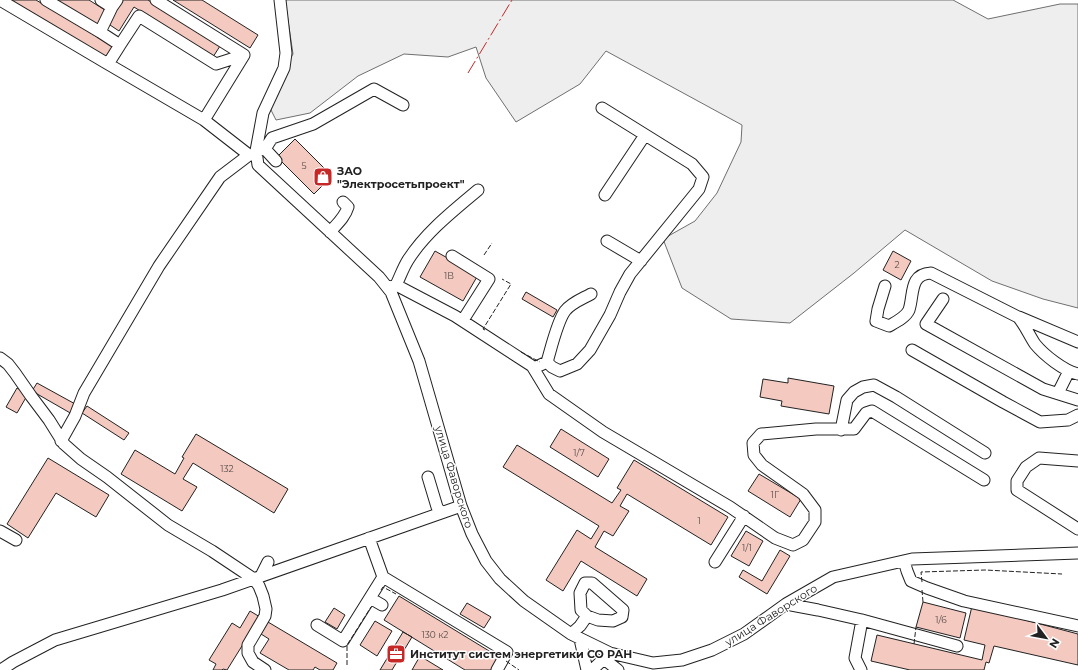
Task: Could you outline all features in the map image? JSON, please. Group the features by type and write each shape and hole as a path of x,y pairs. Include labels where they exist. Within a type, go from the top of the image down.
{"street":[{"path":"0,0 204,120 257,155 276,161"},
{"path":"46,0 120,45"},
{"path":"100,32 115,3 101,0"},
{"path":"156,0 244,55"},
{"path":"257,155 263,113 284,68 286,53 280,0"},
{"path":"108,64 139,16 216,64 244,55"},
{"path":"204,120 244,55"},
{"path":"62,441 75,416 84,393 159,266 220,177 257,155 272,138 313,124 374,89 403,105"},
{"path":"547,362 552,367 560,371 577,364 590,350 610,315 630,274 699,189 703,177 692,164 602,108"},
{"path":"605,195 645,135"},
{"name":"улица Фаворского","path":"257,155 330,232 392,287 394,299 419,361 461,506 472,534 486,561 500,579 524,601 607,656 653,662 682,660 712,650 744,634 786,604 833,578 912,559 1078,553"},
{"path":"478,190 429,234 408,261 392,287 463,320 532,366 549,394 603,432 730,507 775,538 793,545 803,540 814,522 815,510 803,494 762,465 754,455 753,443 761,434 816,429 854,429 866,413 872,411 984,480"},
{"path":"330,232 346,213 348,207 343,202"},
{"path":"607,241 641,261"},
{"path":"452,256 489,279 463,320"},
{"path":"885,286 876,321 889,326 899,320 908,311 913,288 917,279 926,273 931,273 1018,317 1078,342"},
{"path":"534,368 547,362 565,311 573,303 591,294"},
{"path":"943,299 926,324 1043,389 1078,400"},
{"path":"1018,317 1024,324 1035,344 1043,353 1059,365 1074,372 1058,394"},
{"path":"912,350 1040,422 1068,420 1078,415"},
{"path":"0,358 8,364 15,373 64,444 81,459 107,477 168,525 245,572 258,577"},
{"path":"841,430 847,400 854,392 863,387 874,385 985,452"},
{"path":"1078,461 1039,458 1026,467 1016,481 1017,490 1078,529"},
{"path":"428,477 437,507 441,513"},
{"path":"1,670 55,640 210,594 461,506"},
{"path":"715,562 744,516"},
{"path":"0,531 16,540"},
{"path":"369,538 383,577 507,652 497,670"},
{"path":"904,561 911,581 927,588 964,601 1078,626"},
{"path":"265,670 253,662 248,653 248,645 265,616 266,609 259,586 258,577 268,562"},
{"path":"317,625 343,641 383,577"},
{"path":"370,598 382,605"},
{"path":"786,604 862,620 957,646"},
{"path":"587,616 575,636 587,670"},
{"path":"861,670 855,658 862,620"},
{"path":"592,670 607,656 618,670"}],"shaded area":[{"path":"285,0 953,0 988,19 1060,4 1078,4 1078,308 1043,299 992,281 905,230 854,273 790,323 731,319 682,288 663,239 695,221 717,193 741,142 742,125 606,51 580,84 516,122 486,78 476,47 448,57 404,54 358,76 310,113 276,120 267,102 293,54"}],"building":[{"path":"8,0 36,0 114,47 106,59"},
{"path":"56,0 89,0 108,12 98,27"},
{"path":"121,0 148,0 220,46 213,57 134,7 119,31 107,23"},
{"path":"173,0 202,0 258,35 250,48"},
{"path":"295,139 332,176 314,194 277,157"},
{"path":"435,251 478,275 463,301 420,277"},
{"path":"893,251 911,261 901,280 883,270"},
{"path":"526,292 557,310 553,317 522,299"},
{"path":"788,378 834,386 829,414 781,406 782,401 760,397 763,379 788,383"},
{"path":"37,383 77,405 72,414 32,391"},
{"path":"17,388 28,394 17,413 6,407"},
{"path":"87,406 129,433 124,440 82,413"},
{"path":"561,429 609,459 598,477 550,447"},
{"path":"196,434 288,489 274,513 193,463 183,479 197,487 182,511 121,474 135,450 175,474 184,458 182,457"},
{"path":"517,445 612,503 621,490 617,488 634,460 728,517 711,545 627,494 620,506 629,511 613,536 604,531 595,547 647,579 637,596 581,561 563,591 546,580 577,530 591,539 599,526 503,467"},
{"path":"48,458 109,495 96,517 56,493 28,538 7,524"},
{"path":"759,474 801,499 790,517 748,491"},
{"path":"746,531 763,541 749,566 731,556"},
{"path":"780,550 790,556 767,594 739,577 743,570 762,581"},
{"path":"399,596 499,657 491,670 465,670 384,620"},
{"path":"923,602 966,613 960,638 916,627"},
{"path":"467,603 491,617 484,628 460,614"},
{"path":"972,606 1078,634 1078,665 994,646 989,663 986,662 984,670 910,670 871,661 877,635 982,660 985,645 964,640"},
{"path":"334,608 345,615 337,629 325,622"},
{"path":"250,611 260,617 227,670 213,670 216,664 209,660 232,623 240,628"},
{"path":"375,621 392,631 377,656 360,645"},
{"path":"268,622 337,663 333,670 320,670 315,667 313,670 289,670 260,653 269,639 261,634"},
{"name":"Институт систем энергетики СО РАН","path":"403,632 412,637 392,670 380,670"},
{"path":"420,656 443,670 412,670"}],"fence":[{"path":"484,255 492,243"},
{"path":"485,330 483,329 511,284 502,279"},
{"path":"521,352 540,362"},
{"path":"922,582 921,572 985,570 1062,574"},
{"path":"381,590 383,587 396,594"},
{"path":"922,590 923,602"},
{"path":"347,665 347,645 371,607"},
{"path":"914,644 916,627"},
{"path":"506,661 519,670"}],"power":[{"path":"468,73 512,0"}],"place":[{"name":"ЗАО \"Электросетьпроект\"","path":"323,177"},
{"name":"Институт систем энергетики СО РАН","path":"396,654"}]}
